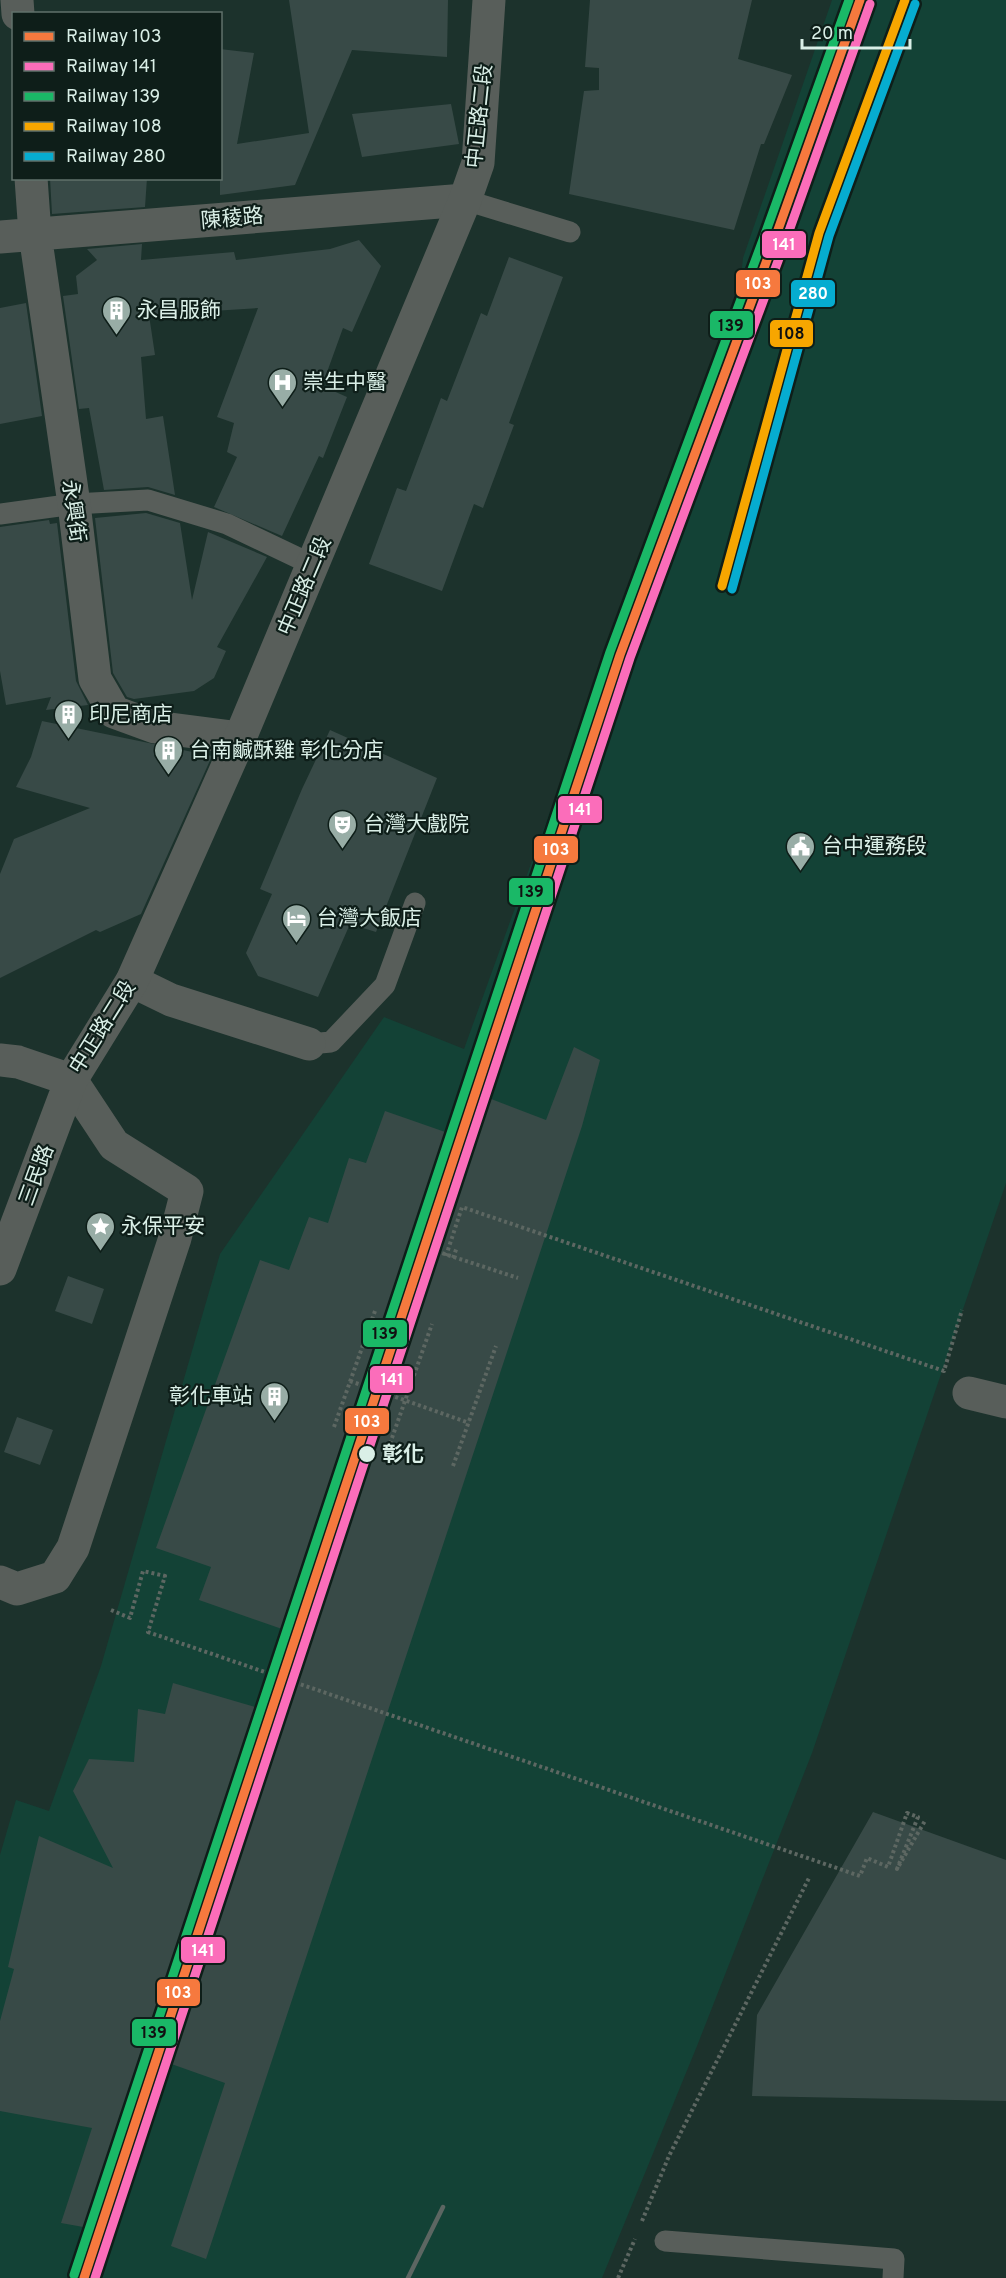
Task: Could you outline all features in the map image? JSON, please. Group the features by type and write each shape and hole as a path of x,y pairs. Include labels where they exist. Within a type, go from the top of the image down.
{"street":[{"name":"中正路二段","path":"0,1060 18,1062 71,1080 132,981 314,565 465,200 478,163 489,0"},
{"name":"永興街","path":"31,180 35,234 74,504 95,679 114,712 155,727 240,738"},
{"name":"陳稜路","path":"0,237 465,200"},
{"path":"132,981 171,1000 309,1044"},
{"path":"0,1582 17,1589 55,1577 73,1548 176,1238 188,1191 114,1145 71,1080"},
{"name":"三民路","path":"0,1269 71,1080"},
{"path":"969,1393 1006,1402"}],"lane":[{"path":"465,200 570,232"},
{"path":"0,514 74,504 148,500 227,524 314,565"},
{"path":"309,1044 331,1042 385,985 415,903"},
{"path":"664,2241 894,2259 893,2278"}],"path":[{"path":"446,1256 462,1207 944,1371 962,1310"},
{"path":"408,1242 518,1278"},
{"path":"453,1258 457,1247"},
{"path":"334,1427 375,1311"},
{"path":"386,1455 432,1324"},
{"path":"453,1466 496,1346"},
{"path":"350,1381 469,1423"},
{"path":"111,1610 130,1618 142,1571 165,1576 148,1632 860,1876 867,1858 888,1867 907,1813 918,1817 897,1869 926,1820"},
{"path":"640,2227 669,2156 810,1876"},
{"path":"618,2278 635,2237"}],"shaded area":[{"name":"彰化車站","path":"832,0 1006,0 1006,1183 812,1753 697,2046 602,2278 0,2278 0,1855 16,1800 49,1811 101,1666 220,1254 384,1017 464,1049 740,286 743,258"}],"building":[{"path":"289,0 448,0 447,57 352,50 295,185 220,195 222,49 254,53 237,144 309,133"},
{"path":"590,0 752,0 738,59 792,75 764,144 761,144 734,230 569,194 584,91 599,90 599,68 585,67"},
{"path":"451,104 459,144 362,157 352,114"},
{"path":"50,180 147,180 145,207 52,214"},
{"path":"359,240 381,266 352,332 343,328 322,386 347,397 323,458 319,456 282,536 214,507 237,457 227,452 234,423 217,417 258,308 149,315 155,355 141,357 146,419 163,416 175,495 148,487 104,490 89,408 79,409 63,296 78,294 76,276 97,260 87,249 142,244 141,260 234,252 236,260 330,249"},
{"path":"509,257 563,277 509,423 514,425 483,508 474,504 442,591 369,564 397,488 406,491 441,398 447,401 481,313 487,316"},
{"path":"26,303 42,416 0,424 0,308"},
{"path":"146,513 180,523 192,600 208,532 267,557 217,647 226,651 214,678 194,691 134,699 127,697 113,673 95,518"},
{"path":"49,520 50,524 57,523 76,681 88,705 46,710 51,697 6,705 0,671 0,527"},
{"path":"42,721 212,756 141,914 100,932 96,930 0,978 0,874 14,839 90,808 16,787 31,757"},
{"name":"台灣大戲院","path":"330,730 437,778 376,932 350,924 318,997 258,976 246,953 272,894 260,889 302,789"},
{"path":"574,1047 600,1060 582,1126 206,2259 171,2246 225,2083 146,2055 89,2228 61,2223 92,2128 0,2111 0,2021 14,1969 8,1967 39,1836 113,1868 73,1791 89,1759 134,1762 138,1709 165,1714 173,1683 279,1714 305,1637 199,1600 211,1567 156,1548 260,1260 289,1270 309,1217 328,1223 349,1158 366,1163 385,1111 471,1141 486,1097 546,1120"},
{"path":"68,1276 104,1289 92,1324 55,1311"},
{"path":"17,1417 53,1430 40,1465 4,1452"},
{"path":"873,1812 1006,1860 1006,2101 752,2096 757,2015"}],"railway":[{"path":"408,2278 443,2207"}],"rail line":[{"name":"139","path":"74,2275 610,652 849,0"},
{"name":"103","path":"84,2278 620,655 774,241 860,0"},
{"name":"108","path":"722,586 819,233 905,0"},
{"name":"141","path":"95,2278 630,658 784,245 870,4"},
{"name":"280","path":"732,589 829,236 915,4"}],"place":[{"name":"永昌服飾","path":"116,336"},
{"name":"崇生中醫","path":"282,408"},
{"name":"印尼商店","path":"68,740"},
{"name":"台南鹹酥雞 彰化分店","path":"169,776"},
{"name":"台灣大戲院","path":"343,850"},
{"name":"台中運務段","path":"801,872"},
{"name":"台灣大飯店","path":"296,944"},
{"name":"永保平安","path":"100,1252"},
{"name":"彰化車站","path":"274,1422"},
{"name":"彰化","path":"367,1454"}]}
